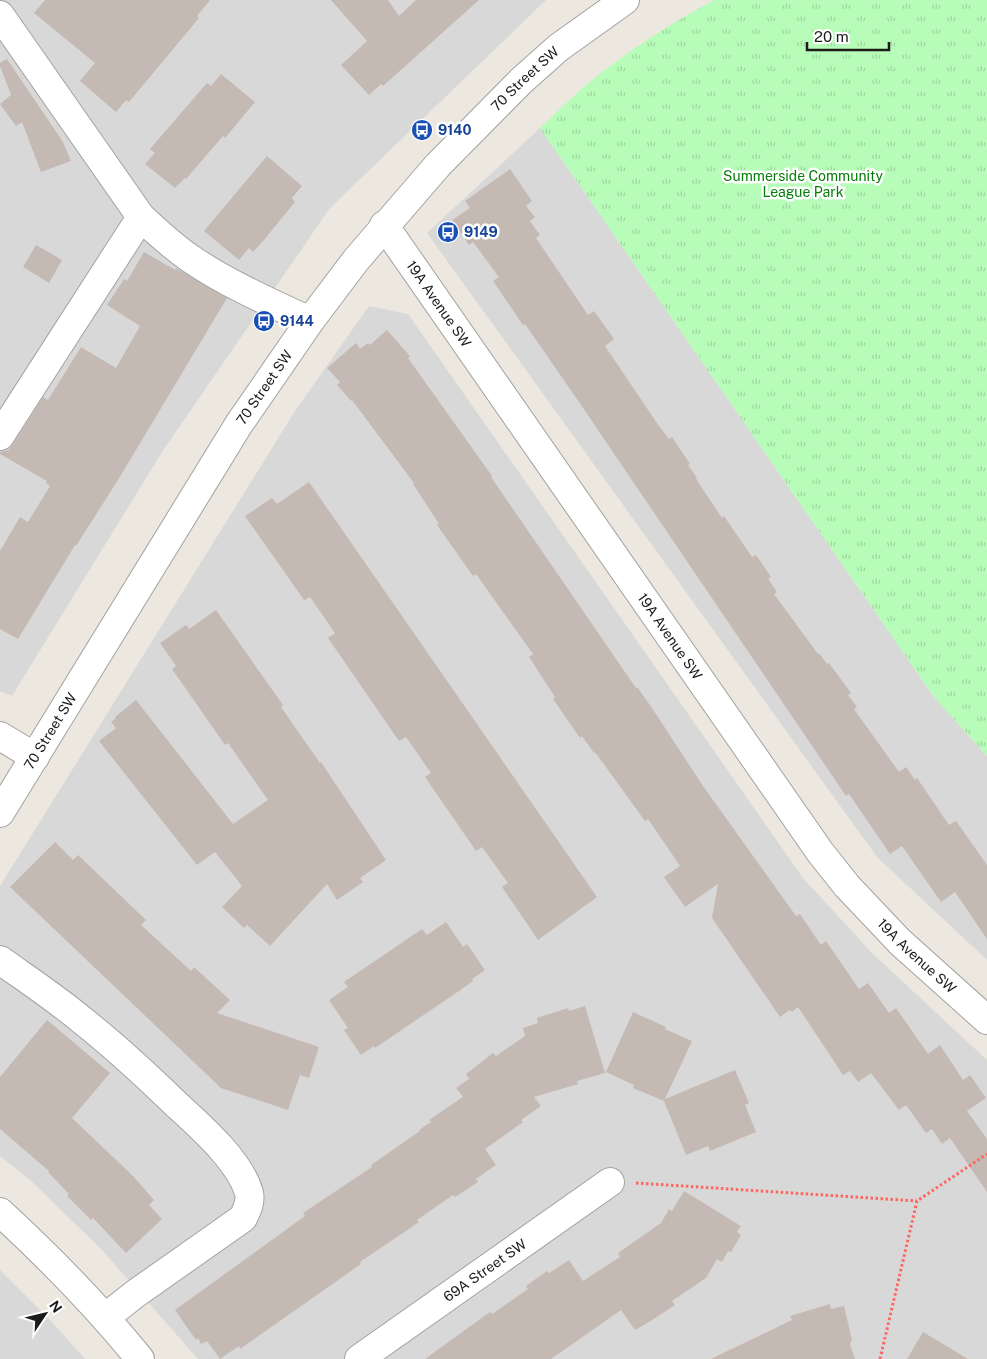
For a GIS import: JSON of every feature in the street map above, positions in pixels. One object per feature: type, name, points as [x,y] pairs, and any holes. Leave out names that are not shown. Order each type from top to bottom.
[{"type":"street","name":"70 Street SW","points":[[0,813],[239,424],[310,321],[384,225],[438,165],[521,81],[558,48],[624,0]]},
{"type":"street","points":[[0,15],[141,217],[168,242],[191,259],[310,321]]},
{"type":"street","points":[[0,436],[141,217]]},
{"type":"street","name":"19A Avenue SW","points":[[384,225],[820,852],[853,892],[900,942],[987,1020]]},
{"type":"street","points":[[0,736],[35,757]]},
{"type":"street","points":[[0,960],[83,1021],[143,1072],[227,1156],[243,1179],[249,1194],[249,1206],[242,1218],[135,1294],[106,1317]]},
{"type":"street","name":"69A Street SW","points":[[359,1359],[610,1182]]},
{"type":"street","points":[[0,1212],[35,1244],[106,1317],[140,1359]]},
{"type":"path","points":[[610,1182],[917,1201],[987,1154]]},
{"type":"path","points":[[880,1359],[917,1201]]},
{"type":"shaded area","points":[[0,0],[546,0],[330,208],[164,449],[12,696],[0,691]]},
{"type":"shaded area","points":[[540,128],[934,697],[987,756],[987,960],[877,857],[427,233]]},
{"type":"shaded area","points":[[369,306],[408,314],[803,878],[873,954],[987,1060],[987,1359],[198,1359],[101,1249],[31,1181],[0,1156],[0,886],[295,411]]},
{"type":"shaded area","points":[[0,1270],[52,1322],[85,1359],[0,1359]]},
{"type":"green space","name":"Summerside Community League Park","points":[[714,0],[987,0],[987,756],[934,697],[540,128],[582,88],[611,65],[654,35]]},
{"type":"building","points":[[45,0],[210,0],[197,16],[199,18],[129,102],[126,100],[116,112],[80,81],[95,63],[34,13]]},
{"type":"building","points":[[331,0],[388,0],[399,16],[416,0],[479,0],[383,86],[381,84],[369,95],[341,65],[367,41]]},
{"type":"building","points":[[7,59],[63,142],[71,161],[41,172],[22,122],[16,126],[0,104],[11,95],[0,66],[0,63]]},
{"type":"building","points":[[221,74],[255,102],[225,138],[223,136],[186,179],[175,188],[145,164],[155,153],[150,149],[207,83],[211,86]]},
{"type":"building","points":[[267,156],[302,186],[292,198],[295,202],[263,241],[253,252],[249,248],[239,260],[204,231]]},
{"type":"building","points":[[510,169],[532,201],[526,206],[535,217],[530,221],[540,235],[536,238],[588,315],[594,311],[614,339],[605,346],[659,426],[669,439],[672,437],[690,464],[688,465],[696,479],[722,518],[724,516],[752,557],[756,555],[771,577],[768,579],[777,592],[774,594],[818,654],[827,664],[829,663],[851,693],[848,695],[857,707],[854,709],[899,772],[906,767],[915,780],[917,778],[949,825],[956,821],[987,865],[987,939],[955,892],[941,902],[902,846],[890,854],[849,794],[846,796],[579,402],[493,281],[499,277],[473,242],[469,245],[452,220],[470,208],[465,201]]},
{"type":"building","points":[[36,245],[62,260],[49,283],[23,267]]},
{"type":"building","points":[[144,252],[175,270],[176,268],[227,298],[118,480],[75,545],[18,639],[0,629],[0,551],[20,517],[28,522],[50,486],[46,483],[47,481],[0,454],[0,452],[8,450],[13,444],[43,397],[48,400],[81,347],[116,368],[140,326],[107,305],[124,279],[127,281]]},
{"type":"building","points":[[387,330],[410,356],[408,358],[492,476],[636,688],[638,688],[654,711],[703,786],[796,916],[800,914],[821,945],[826,941],[859,989],[868,983],[889,1013],[896,1008],[928,1054],[940,1045],[963,1080],[970,1075],[986,1098],[967,1111],[987,1139],[987,1192],[950,1138],[942,1144],[932,1129],[926,1133],[906,1105],[899,1110],[871,1073],[858,1082],[850,1071],[843,1075],[798,1007],[780,1017],[712,918],[718,884],[685,907],[664,877],[680,866],[648,819],[645,821],[595,752],[582,736],[580,738],[553,699],[555,697],[529,657],[533,654],[476,574],[473,576],[437,525],[439,524],[414,483],[352,400],[337,385],[340,382],[327,368],[356,343],[360,349],[368,343],[370,345]]},
{"type":"building","points":[[309,482],[597,897],[538,940],[502,887],[508,883],[482,847],[476,851],[425,777],[431,773],[406,737],[399,741],[328,638],[335,633],[310,597],[304,600],[245,516],[272,498],[277,504]]},
{"type":"building","points":[[216,610],[283,705],[281,707],[321,762],[386,860],[360,878],[363,882],[337,900],[327,884],[270,946],[247,925],[244,928],[222,907],[242,886],[215,852],[197,865],[99,741],[116,728],[111,722],[115,717],[136,700],[233,824],[268,800],[228,743],[225,745],[172,669],[176,666],[160,643],[186,625],[189,629]]},
{"type":"building","points":[[55,842],[73,860],[78,855],[146,920],[141,925],[191,971],[194,967],[230,1000],[217,1013],[319,1047],[309,1078],[300,1075],[288,1110],[221,1088],[10,887]]},
{"type":"building","points":[[446,922],[463,947],[467,944],[485,970],[459,991],[375,1048],[374,1046],[361,1055],[344,1030],[348,1028],[329,1000],[348,987],[344,982],[422,929],[427,935]]},
{"type":"building","points":[[585,1006],[605,1073],[577,1081],[578,1084],[534,1097],[541,1106],[521,1120],[523,1122],[485,1149],[496,1165],[476,1179],[478,1182],[455,1197],[453,1195],[417,1220],[419,1222],[360,1262],[361,1264],[240,1349],[239,1346],[220,1359],[207,1341],[201,1344],[198,1338],[196,1340],[175,1310],[305,1216],[303,1213],[372,1167],[371,1165],[431,1122],[429,1120],[463,1097],[456,1088],[469,1079],[466,1074],[493,1053],[496,1056],[525,1036],[523,1028],[538,1023],[537,1018],[568,1008],[569,1011]]},
{"type":"building","points":[[633,1012],[692,1041],[665,1099],[735,1070],[749,1103],[745,1105],[756,1132],[710,1151],[708,1146],[686,1155],[664,1101],[633,1088],[634,1085],[606,1072]]},
{"type":"building","points":[[47,1020],[110,1073],[72,1118],[134,1177],[154,1200],[149,1205],[162,1219],[126,1253],[93,1218],[91,1220],[67,1196],[69,1194],[49,1171],[0,1129],[0,1077]]},
{"type":"building","points":[[684,1191],[741,1226],[737,1232],[741,1235],[731,1252],[728,1251],[722,1262],[717,1259],[706,1278],[672,1301],[675,1305],[649,1322],[635,1330],[621,1310],[551,1359],[425,1359],[490,1312],[492,1314],[528,1289],[526,1286],[547,1271],[549,1273],[569,1260],[583,1281],[620,1257],[618,1253],[661,1223],[669,1209],[672,1211]]},
{"type":"building","points":[[830,1304],[831,1309],[844,1306],[852,1340],[850,1344],[855,1359],[711,1359],[792,1320],[790,1316]]},
{"type":"building","points":[[923,1332],[968,1359],[907,1359]]},
{"type":"place","name":"9140","points":[[422,130]]},
{"type":"place","name":"9149","points":[[448,232]]},
{"type":"place","name":"9144","points":[[264,321]]}]
